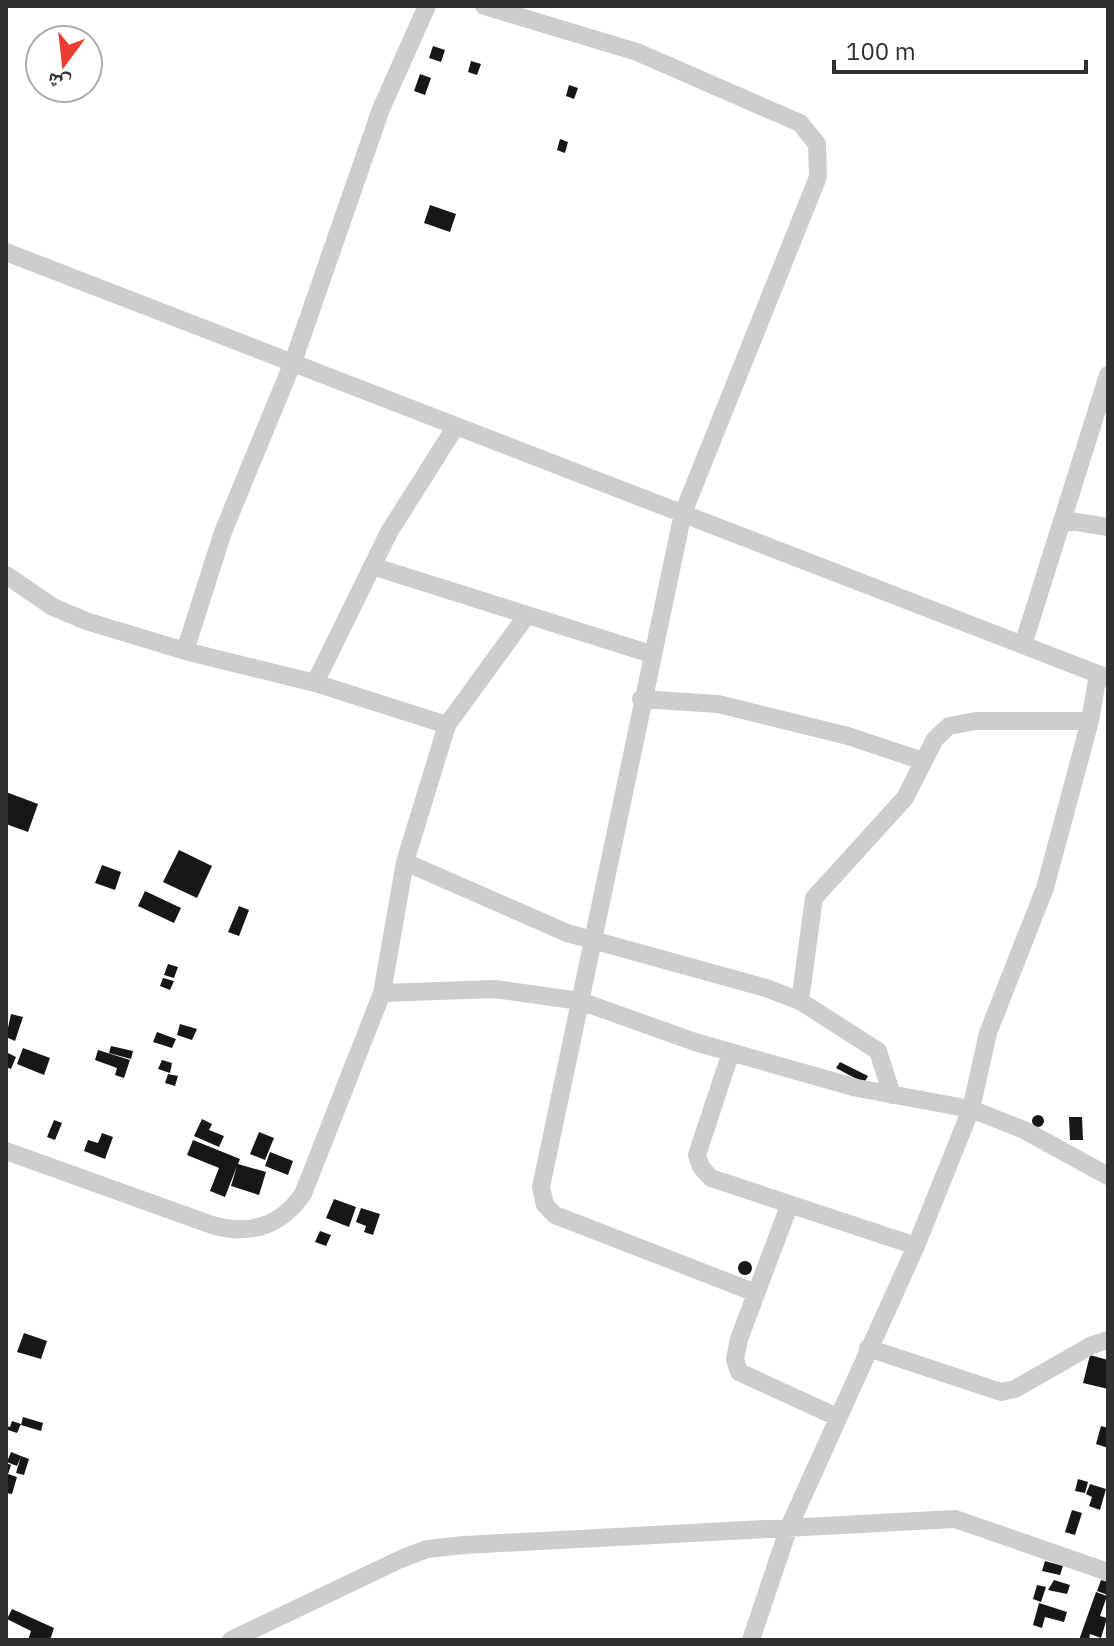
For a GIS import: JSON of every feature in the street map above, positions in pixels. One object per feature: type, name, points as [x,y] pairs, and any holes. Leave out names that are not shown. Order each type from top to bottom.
[{"type":"street","points":[[185,651],[223,532],[293,362],[381,109],[427,6]]},
{"type":"street","points":[[484,6],[637,52],[800,123],[817,144],[818,177],[683,513],[641,699],[595,940],[541,1187],[545,1205],[555,1215],[756,1293]]},
{"type":"street","points":[[6,252],[1103,676],[1045,888],[988,1033],[971,1109],[916,1246],[789,1527],[751,1640]]},
{"type":"street","points":[[1023,645],[1108,375]]},
{"type":"street","points":[[315,683],[372,566],[456,426]]},
{"type":"street","points":[[1063,520],[1108,527]]},
{"type":"street","points":[[372,566],[651,654]]},
{"type":"street","points":[[6,575],[64,612],[185,651],[315,683],[447,725]]},
{"type":"street","points":[[6,1151],[227,1229],[242,1231],[271,1224],[284,1217],[303,1194],[382,993],[405,862],[447,725],[527,615]]},
{"type":"street","points":[[641,699],[718,704],[848,736],[923,761]]},
{"type":"street","points":[[800,1001],[814,898],[905,798],[935,739],[949,726],[976,721],[1090,721]]},
{"type":"street","points":[[405,862],[567,933],[766,988],[800,1001],[878,1051],[892,1095]]},
{"type":"street","points":[[382,993],[495,989],[580,1001],[731,1052],[892,1095],[971,1109],[1024,1130],[1108,1176]]},
{"type":"street","points":[[731,1052],[697,1155],[701,1167],[711,1178],[916,1246]]},
{"type":"street","points":[[789,1206],[739,1339],[735,1359],[739,1372],[837,1417]]},
{"type":"street","points":[[868,1348],[1001,1392],[1015,1389],[1092,1345],[1108,1340]]},
{"type":"street","points":[[231,1640],[255,1635],[427,1549],[955,1519],[1108,1572]]},
{"type":"building","points":[[433,46],[445,50],[441,62],[429,58]]},
{"type":"building","points":[[471,61],[481,64],[477,75],[468,72]]},
{"type":"building","points":[[420,74],[431,78],[425,95],[414,91]]},
{"type":"building","points":[[569,85],[578,88],[574,99],[566,96]]},
{"type":"building","points":[[560,139],[568,142],[565,153],[557,150]]},
{"type":"building","points":[[430,205],[456,214],[450,232],[424,223]]},
{"type":"building","points":[[6,792],[38,804],[28,832],[6,824]]},
{"type":"building","points":[[179,850],[212,866],[197,898],[163,882]]},
{"type":"building","points":[[102,865],[121,872],[115,890],[95,883]]},
{"type":"building","points":[[145,891],[181,908],[174,923],[138,906]]},
{"type":"building","points":[[239,906],[249,910],[239,936],[228,932]]},
{"type":"building","points":[[168,964],[178,967],[174,978],[164,975]]},
{"type":"building","points":[[163,978],[174,981],[170,990],[160,986]]},
{"type":"building","points":[[11,1014],[23,1017],[15,1041],[6,1037]]},
{"type":"building","points":[[180,1024],[197,1029],[192,1040],[177,1035]]},
{"type":"building","points":[[157,1032],[176,1039],[172,1048],[153,1042]]},
{"type":"building","points":[[111,1046],[133,1051],[131,1059],[109,1053]]},
{"type":"building","points":[[23,1048],[50,1058],[44,1075],[17,1064]]},
{"type":"building","points":[[98,1050],[130,1060],[124,1078],[115,1075],[117,1068],[95,1060]]},
{"type":"building","points":[[6,1052],[16,1057],[11,1069],[6,1067]]},
{"type":"building","points":[[162,1060],[172,1063],[170,1073],[158,1069]]},
{"type":"building","points":[[840,1062],[868,1076],[864,1083],[836,1068]]},
{"type":"building","points":[[168,1074],[178,1076],[175,1086],[165,1083]]},
{"type":"building","points":[[1038,1115],[1044,1121],[1038,1127],[1032,1121]]},
{"type":"building","points":[[1069,1117],[1082,1117],[1083,1140],[1070,1140]]},
{"type":"building","points":[[202,1119],[212,1124],[209,1130],[224,1136],[219,1147],[194,1136]]},
{"type":"building","points":[[54,1120],[62,1123],[55,1140],[47,1137]]},
{"type":"building","points":[[259,1132],[274,1138],[265,1160],[250,1154]]},
{"type":"building","points":[[102,1133],[113,1137],[105,1159],[84,1151],[88,1140],[98,1143]]},
{"type":"building","points":[[193,1140],[240,1159],[238,1164],[266,1172],[259,1195],[231,1186],[237,1166],[225,1197],[210,1191],[219,1168],[187,1155]]},
{"type":"building","points":[[270,1152],[293,1161],[288,1175],[265,1166]]},
{"type":"building","points":[[334,1199],[356,1207],[349,1227],[326,1218]]},
{"type":"building","points":[[361,1208],[380,1214],[373,1235],[364,1232],[366,1226],[356,1222]]},
{"type":"building","points":[[320,1231],[331,1235],[326,1246],[315,1242]]},
{"type":"building","points":[[745,1261],[752,1268],[745,1275],[738,1268]]},
{"type":"building","points":[[24,1333],[47,1341],[41,1359],[17,1352]]},
{"type":"building","points":[[1090,1355],[1108,1360],[1108,1389],[1083,1383]]},
{"type":"building","points":[[23,1417],[43,1423],[41,1431],[21,1425]]},
{"type":"building","points":[[12,1421],[21,1424],[17,1433],[8,1430],[6,1436],[6,1426],[10,1427]]},
{"type":"building","points":[[1101,1426],[1108,1428],[1108,1448],[1096,1444]]},
{"type":"building","points":[[11,1452],[21,1456],[17,1466],[7,1462]]},
{"type":"building","points":[[21,1456],[29,1459],[24,1475],[16,1473]]},
{"type":"building","points":[[6,1463],[11,1465],[8,1474],[17,1477],[12,1494],[6,1493]]},
{"type":"building","points":[[1078,1479],[1088,1482],[1085,1493],[1075,1491]]},
{"type":"building","points":[[1090,1484],[1106,1489],[1100,1510],[1089,1506],[1092,1497],[1086,1494]]},
{"type":"building","points":[[1072,1510],[1082,1513],[1075,1535],[1065,1532]]},
{"type":"building","points":[[1045,1561],[1063,1566],[1060,1575],[1042,1571]]},
{"type":"building","points":[[1054,1580],[1070,1585],[1067,1594],[1048,1590]]},
{"type":"building","points":[[1101,1580],[1108,1582],[1108,1595],[1097,1591]]},
{"type":"building","points":[[1037,1585],[1046,1587],[1041,1602],[1033,1599]]},
{"type":"building","points":[[1096,1592],[1107,1596],[1100,1616],[1107,1618],[1101,1638],[1090,1634],[1089,1640],[1079,1640]]},
{"type":"building","points":[[1039,1603],[1067,1612],[1064,1622],[1045,1617],[1042,1628],[1033,1625]]},
{"type":"building","points":[[12,1609],[54,1628],[50,1640],[28,1640],[31,1631],[7,1619]]}]
